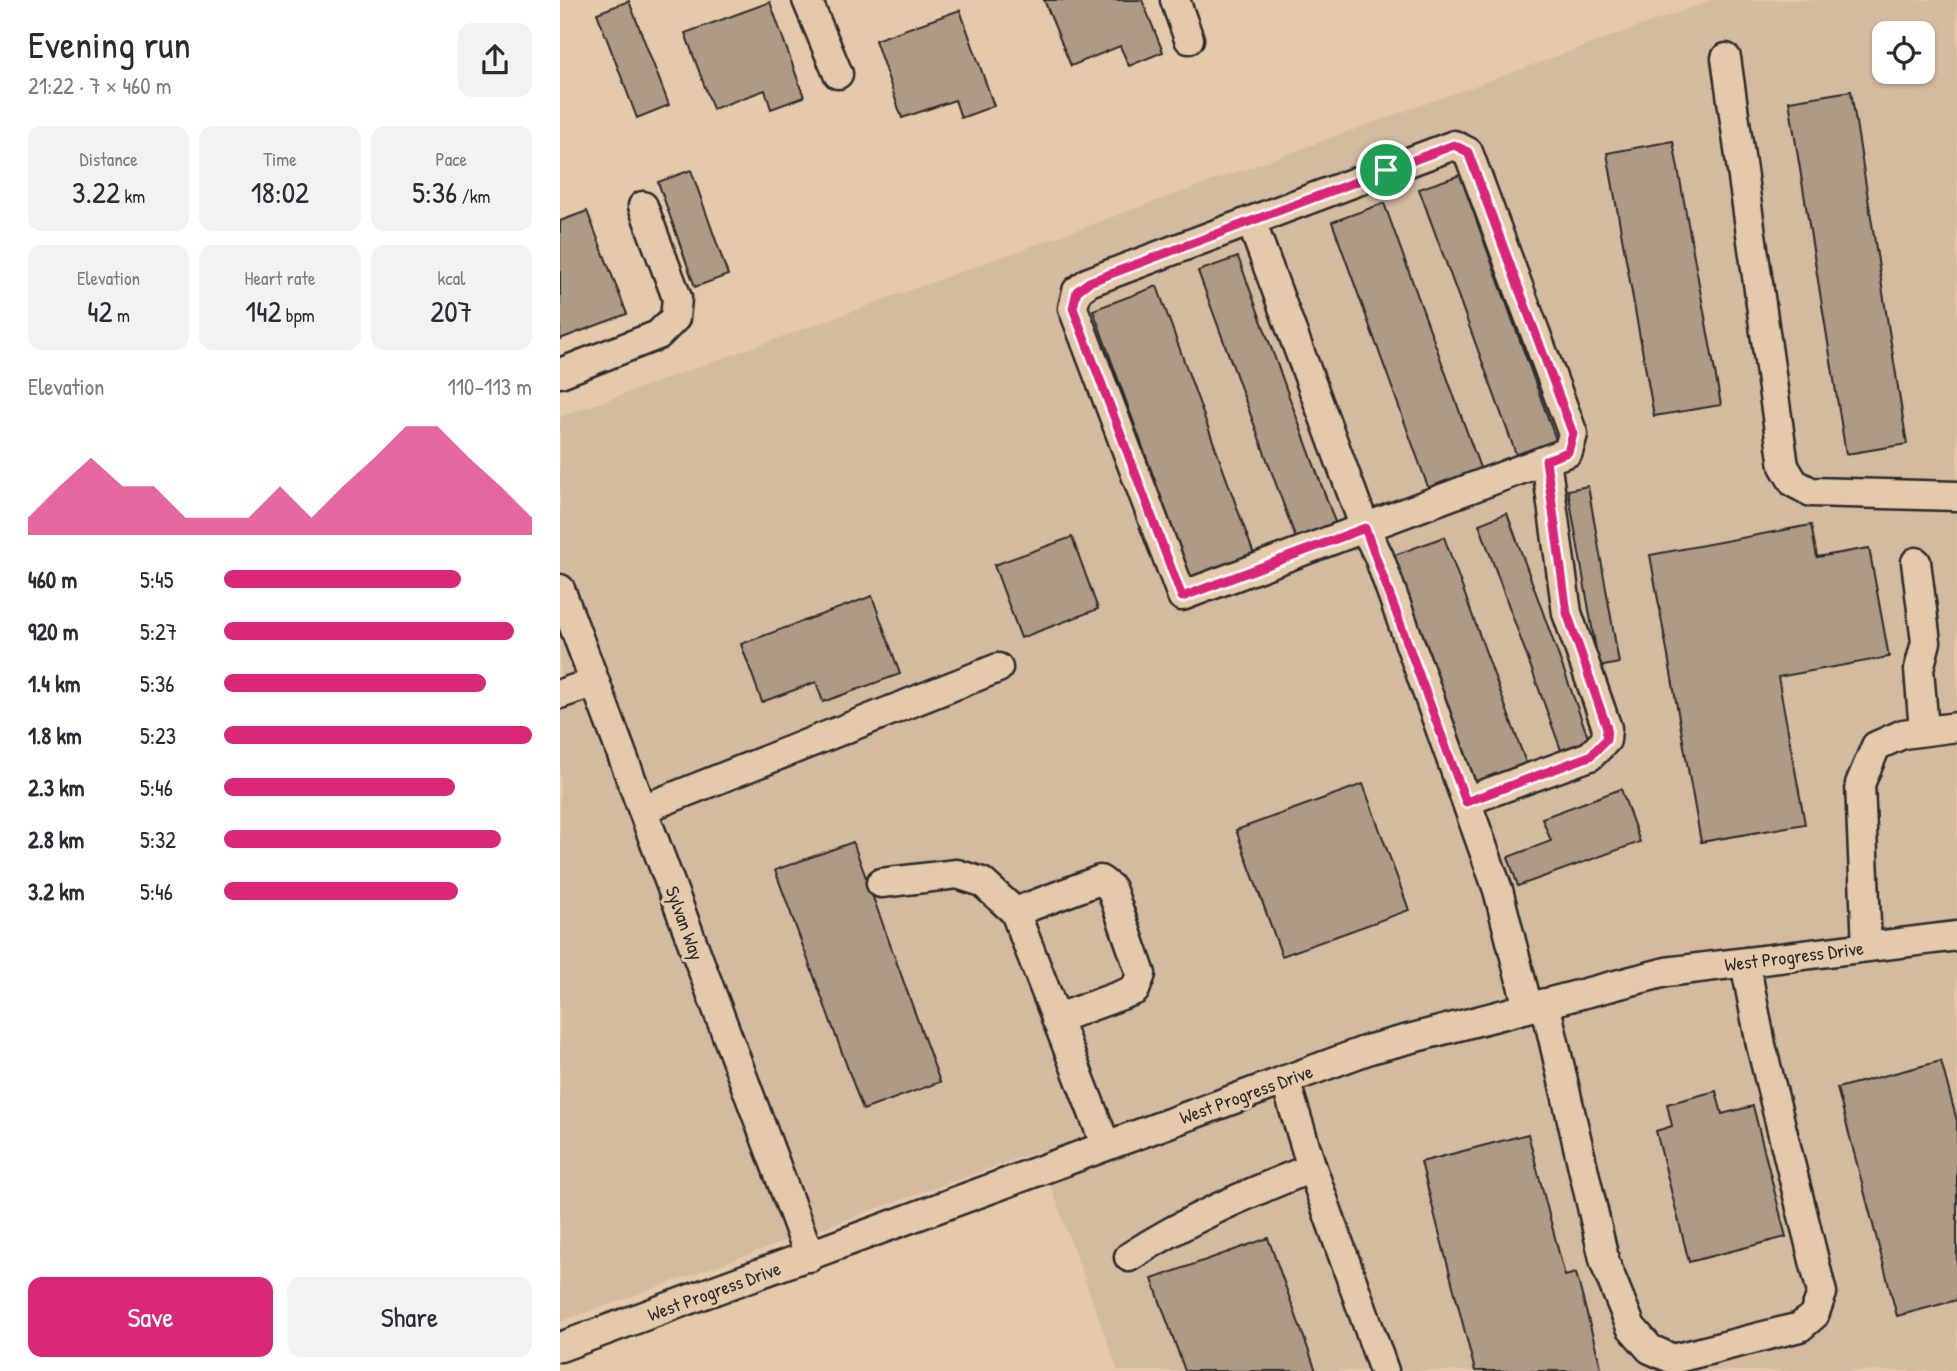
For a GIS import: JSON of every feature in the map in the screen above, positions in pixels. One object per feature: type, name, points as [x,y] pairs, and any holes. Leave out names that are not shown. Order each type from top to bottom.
[{"type":"street","points":[[807,0],[838,74]]},
{"type":"street","points":[[1175,0],[1189,39]]},
{"type":"street","points":[[1726,58],[1784,466],[1794,483],[1811,492],[1957,496]]},
{"type":"street","points":[[1454,145],[1468,152],[1573,434],[1568,452],[1546,460],[1182,597],[1073,308],[1077,291],[1089,282],[1454,145]]},
{"type":"street","points":[[560,373],[658,335],[675,318],[677,298],[643,206]]},
{"type":"street","points":[[1251,221],[1498,890],[1536,1005],[1605,1263],[1631,1327],[1650,1349],[1673,1359],[1800,1327],[1814,1315],[1822,1293],[1761,1045],[1745,962]]},
{"type":"street","points":[[1466,802],[1590,756],[1606,740],[1607,728],[1567,613],[1546,460]]},
{"type":"street","points":[[1916,562],[1926,642],[1919,669],[1924,731]]},
{"type":"street","name":"Sylvan Way","points":[[560,589],[810,1257]]},
{"type":"street","points":[[642,809],[998,668]]},
{"type":"street","points":[[560,694],[595,682]]},
{"type":"street","points":[[1867,947],[1860,784],[1876,746],[1903,734],[1957,727]]},
{"type":"street","points":[[881,883],[957,874],[982,882],[1014,912],[1106,1146]]},
{"type":"street","points":[[1014,912],[1100,880],[1111,888],[1141,974],[1135,990],[1056,1019]]},
{"type":"street","name":"West Progress Drive","points":[[560,1347],[1370,1049],[1666,972],[1957,936]]},
{"type":"street","points":[[1285,1080],[1312,1168],[1384,1371]]},
{"type":"street","points":[[1129,1257],[1176,1228],[1247,1194],[1312,1168]]},
{"type":"shaded area","points":[[1712,0],[1957,0],[1957,1371],[1118,1371],[1038,1151],[560,1322],[560,417]]},
{"type":"building","points":[[1044,0],[1142,0],[1163,52],[1129,66],[1120,46],[1071,66]]},
{"type":"building","points":[[629,1],[669,105],[637,118],[597,13]]},
{"type":"building","points":[[770,2],[804,97],[771,109],[765,90],[713,109],[685,33]]},
{"type":"building","points":[[960,10],[994,106],[961,118],[955,100],[902,118],[875,40]]},
{"type":"building","points":[[1851,91],[1907,444],[1846,454],[1789,101]]},
{"type":"building","points":[[1673,141],[1721,405],[1654,416],[1607,153]]},
{"type":"building","points":[[691,170],[728,275],[695,287],[658,182]]},
{"type":"building","points":[[1460,175],[1560,451],[1520,465],[1419,189]]},
{"type":"building","points":[[1384,203],[1484,479],[1432,498],[1332,222]]},
{"type":"building","points":[[587,211],[627,314],[560,339],[560,221]]},
{"type":"building","points":[[1238,257],[1339,533],[1299,547],[1198,271]]},
{"type":"building","points":[[1157,286],[1257,563],[1193,586],[1093,310]]},
{"type":"building","points":[[1588,486],[1619,663],[1599,667],[1568,490]]},
{"type":"building","points":[[1507,513],[1589,740],[1561,750],[1479,524]]},
{"type":"building","points":[[1811,525],[1817,557],[1869,548],[1889,657],[1778,677],[1805,824],[1701,842],[1650,555]]},
{"type":"building","points":[[1072,537],[1098,609],[1021,638],[994,565]]},
{"type":"building","points":[[1444,537],[1526,763],[1475,782],[1392,556]]},
{"type":"building","points":[[872,596],[900,674],[823,702],[816,682],[762,702],[741,644]]},
{"type":"building","points":[[1363,784],[1409,910],[1282,956],[1236,830]]},
{"type":"building","points":[[1621,789],[1640,842],[1518,886],[1508,857],[1551,841],[1542,818]]},
{"type":"building","points":[[853,842],[940,1082],[863,1110],[775,870]]},
{"type":"building","points":[[1941,1061],[1957,1121],[1957,1300],[1897,1316],[1837,1088]]},
{"type":"building","points":[[1716,1091],[1722,1114],[1753,1106],[1786,1237],[1689,1262],[1656,1131],[1672,1126],[1667,1104]]},
{"type":"building","points":[[1528,1134],[1565,1276],[1576,1273],[1602,1371],[1475,1371],[1421,1162]]},
{"type":"building","points":[[1268,1238],[1316,1371],[1185,1371],[1152,1279]]},
{"type":"route","points":[[1454,145],[1468,152],[1573,434],[1568,452],[1546,460],[1567,613],[1607,728],[1606,740],[1590,756],[1466,802],[1365,528],[1182,597],[1073,308],[1077,291],[1089,282],[1386,170],[1454,145]]}]
